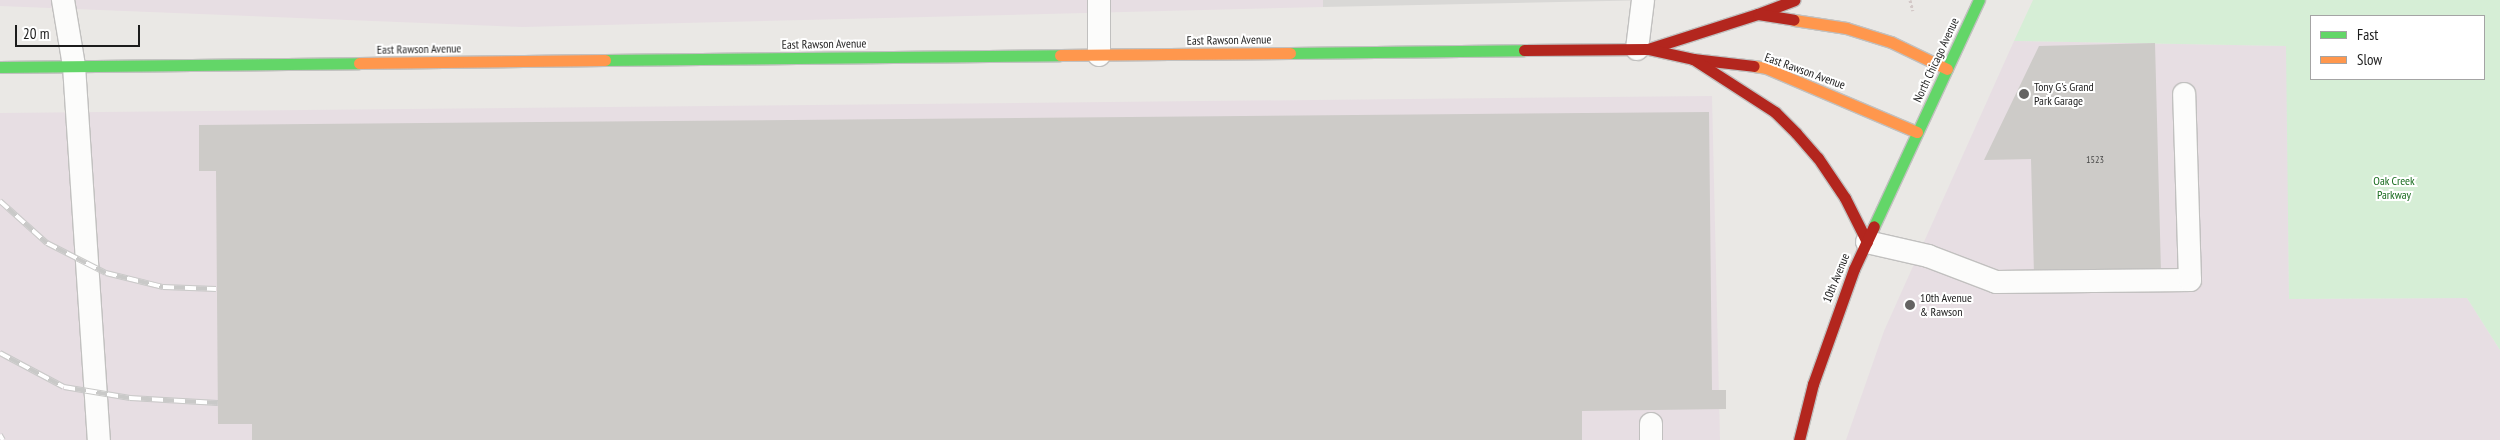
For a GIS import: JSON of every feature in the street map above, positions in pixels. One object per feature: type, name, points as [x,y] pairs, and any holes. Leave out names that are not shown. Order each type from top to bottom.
[{"type":"main road","points":[[1758,14],[1794,0]]},
{"type":"main road","name":"North Chicago Avenue","points":[[1917,132],[1979,0]]},
{"type":"main road","name":"East Rawson Avenue","points":[[1642,49],[1758,14],[1846,28],[1891,42],[1947,69]]},
{"type":"main road","name":"East Rawson Avenue","points":[[0,67],[1642,49],[1693,60],[1766,68],[1917,132]]},
{"type":"main road","points":[[1693,60],[1775,112],[1796,133],[1818,158],[1845,198],[1866,242]]},
{"type":"main road","name":"10th Avenue","points":[[1799,440],[1825,348],[1866,242],[1917,132]]},
{"type":"lane","points":[[63,0],[74,66],[99,440]]},
{"type":"lane","points":[[1099,0],[1099,55]]},
{"type":"lane","points":[[1642,49],[1643,0]]},
{"type":"lane","points":[[1866,242],[1928,256],[1996,282],[2190,280],[2184,94]]},
{"type":"path","points":[[1910,0],[1913,12]]},
{"type":"shaded area","points":[[0,0],[1323,0],[1323,7],[523,27],[0,6]]},
{"type":"shaded area","points":[[1323,0],[1655,0],[1323,7]]},
{"type":"shaded area","points":[[2014,41],[2287,46],[2289,299],[2467,298],[2500,350],[2500,440],[1846,440],[1884,331]]},
{"type":"shaded area","points":[[1712,96],[1720,440],[0,440],[0,113]]},
{"type":"green space","name":"Oak Creek Parkway","points":[[2033,0],[2500,0],[2500,350],[2467,298],[2289,299],[2286,46],[2014,41]]},
{"type":"building","points":[[2155,43],[2161,272],[2034,275],[2031,159],[1984,160],[2039,46]]},
{"type":"building","points":[[1709,112],[1712,390],[1726,390],[1726,409],[1582,411],[1582,440],[252,440],[252,424],[218,424],[216,171],[199,171],[199,125]]},
{"type":"railway","points":[[0,201],[47,243],[106,273],[163,287],[216,289]]},
{"type":"railway","points":[[0,353],[64,387],[130,398],[218,403]]},
{"type":"railway","points":[[0,435],[3,440]]},
{"type":"traffic: fast","points":[[1874,226],[1979,0]]},
{"type":"traffic: fast","points":[[1290,53],[1524,50]]},
{"type":"traffic: fast","points":[[605,60],[1060,55]]},
{"type":"traffic: fast","points":[[0,67],[359,63]]},
{"type":"traffic: slow","points":[[1794,20],[1846,28],[1891,42],[1947,69]]},
{"type":"traffic: slow","points":[[1060,55],[1290,53]]},
{"type":"traffic: slow","points":[[359,63],[605,60]]},
{"type":"traffic: slow","points":[[1754,66],[1766,68],[1917,132]]},
{"type":"traffic: jam","points":[[1758,14],[1794,0]]},
{"type":"traffic: jam","points":[[1648,49],[1758,14],[1794,20]]},
{"type":"traffic: jam","points":[[1524,50],[1648,49],[1693,59],[1754,66]]},
{"type":"traffic: jam","points":[[1693,59],[1775,112],[1796,133],[1818,158],[1845,198],[1867,242]]},
{"type":"traffic: jam","points":[[1799,440],[1813,384],[1854,269],[1874,226]]},
{"type":"place","name":"Tony G's Grand Park Garage","points":[[2024,94]]},
{"type":"place","name":"10th Avenue & Rawson","points":[[1910,305]]}]
